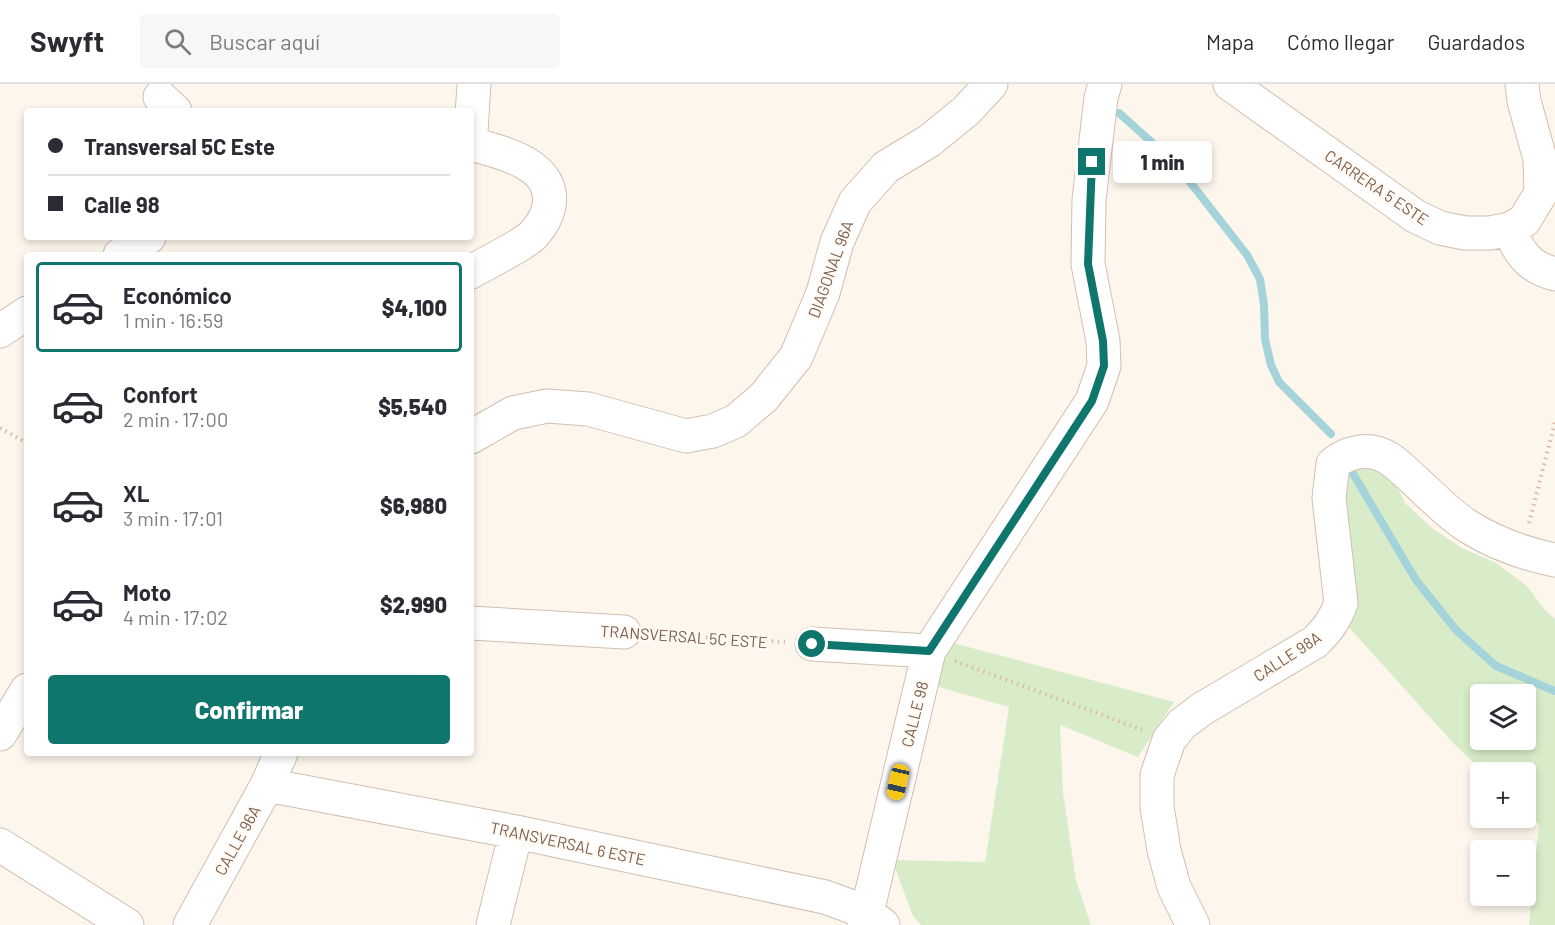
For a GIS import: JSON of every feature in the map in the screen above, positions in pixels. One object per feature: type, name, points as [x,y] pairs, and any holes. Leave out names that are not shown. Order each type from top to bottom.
[{"type":"street","points":[[472,108],[474,84]]},
{"type":"street","name":"DIAGONAL 96A","points":[[474,435],[513,413],[547,406],[588,410],[686,436],[713,431],[736,421],[764,397],[796,357],[823,293],[837,242],[855,202],[886,168],[929,141],[966,111],[992,84]]},
{"type":"street","name":"CALLE 98","points":[[871,921],[929,651],[1092,401],[1104,366],[1103,341],[1088,264],[1092,162],[1105,84]]},
{"type":"street","name":"CARRERA 5 ESTE","points":[[1230,84],[1415,216],[1440,228],[1465,233],[1490,234],[1510,229]]},
{"type":"street","points":[[1522,84],[1524,101],[1540,159],[1541,192],[1524,220],[1510,229],[1515,245],[1527,260],[1544,271],[1555,274]]},
{"type":"street","points":[[474,145],[524,162],[543,176],[550,197],[546,218],[533,236],[474,270]]},
{"type":"street","points":[[125,252],[144,240]]},
{"type":"street","points":[[0,331],[24,315]]},
{"type":"street","name":"CALLE 98A","points":[[1169,740],[1182,724],[1202,709],[1315,642],[1336,617],[1341,603],[1329,498],[1333,464],[1341,457],[1354,452],[1364,452],[1387,457],[1446,510],[1468,526],[1489,538],[1521,551]]},
{"type":"street","points":[[1521,551],[1555,560]]},
{"type":"street","name":"TRANSVERSAL 5C ESTE","points":[[474,623],[624,632]]},
{"type":"street","points":[[812,644],[929,651]]},
{"type":"street","points":[[0,734],[24,695]]},
{"type":"street","points":[[1169,740],[1157,775],[1157,807],[1164,850],[1174,887],[1193,925]]},
{"type":"street","name":"CALLE 96A","points":[[190,925],[267,785],[280,756]]},
{"type":"street","name":"TRANSVERSAL 6 ESTE","points":[[267,785],[516,832],[825,897],[871,921]]},
{"type":"street","points":[[493,925],[516,832]]},
{"type":"street","points":[[0,844],[128,925]]},
{"type":"path","points":[[1521,551],[1555,422]]},
{"type":"path","points":[[0,428],[24,441]]},
{"type":"path","name":"TRANSVERSAL 5C ESTE","points":[[624,632],[812,644]]},
{"type":"path","points":[[929,651],[1169,740]]},
{"type":"green space","points":[[1365,467],[1392,478],[1406,504],[1432,528],[1462,548],[1496,563],[1527,586],[1545,610],[1555,619],[1555,925],[1529,925],[1531,906],[1536,906],[1536,854],[1539,824],[1536,821],[1536,762],[1473,762],[1456,746],[1346,624],[1340,498],[1350,473]]},
{"type":"green space","points":[[953,643],[1174,702],[1138,757],[1060,725],[1063,793],[1076,880],[1091,925],[921,925],[913,916],[892,860],[985,862],[1009,707],[932,685]]},
{"type":"waterway","points":[[1119,113],[1176,164],[1247,255],[1260,279],[1264,305],[1265,339],[1271,365],[1279,382],[1331,434]]},
{"type":"waterway","points":[[1349,467],[1416,580],[1456,630],[1496,666],[1555,691]]},
{"type":"route","points":[[812,644],[929,651],[1092,401],[1104,366],[1103,341],[1088,264],[1092,162]]}]
